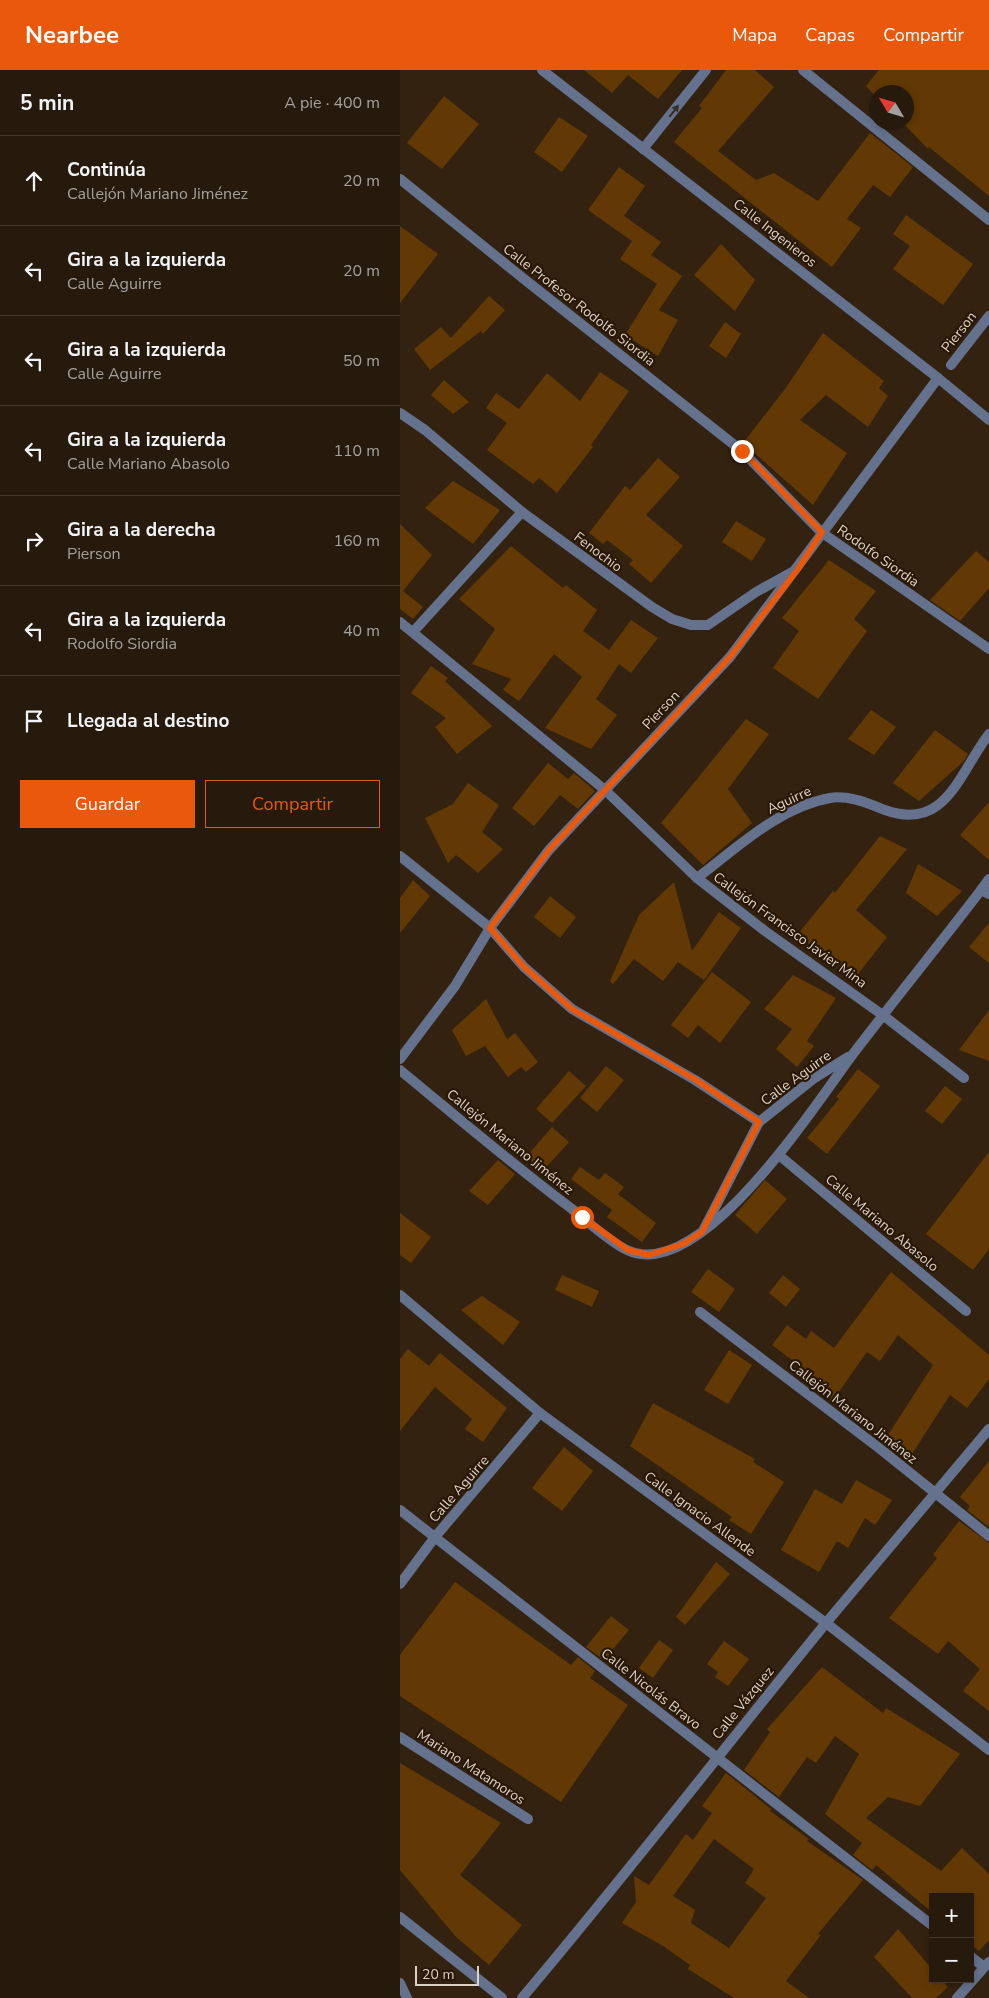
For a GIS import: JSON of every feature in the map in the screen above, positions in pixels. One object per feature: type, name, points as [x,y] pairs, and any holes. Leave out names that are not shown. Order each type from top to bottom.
[{"type":"street","name":"Calle Ingenieros","points":[[542,70],[938,378],[989,420]]},
{"type":"street","points":[[643,150],[706,70]]},
{"type":"street","points":[[804,70],[989,220]]},
{"type":"street","name":"Calle Profesor Rodolfo Siordia","points":[[400,178],[524,280],[742,451]]},
{"type":"street","name":"Pierson","points":[[951,365],[989,316]]},
{"type":"street","name":"Pierson","points":[[400,1059],[455,986],[490,928],[549,850],[730,657],[798,569],[822,532],[938,378]]},
{"type":"street","name":"Fenochio","points":[[400,413],[424,430],[522,512],[645,602],[672,619],[691,625],[708,625],[756,592],[798,569]]},
{"type":"street","name":"Rodolfo Siordia","points":[[742,451],[822,532],[989,648]]},
{"type":"street","points":[[413,632],[522,512]]},
{"type":"street","name":"Callejón Francisco Javier Mina","points":[[400,622],[605,790],[697,878],[764,931],[884,1016],[964,1078]]},
{"type":"street","name":"Aguirre","points":[[697,878],[764,827],[809,803],[832,798],[853,798],[893,813],[914,816],[925,814],[935,808],[956,785],[989,734]]},
{"type":"street","points":[[400,856],[490,928],[524,967],[572,1009],[696,1080],[759,1122]]},
{"type":"street","points":[[985,892],[989,879]]},
{"type":"street","name":"Calle Aguirre","points":[[628,1250],[649,1255],[664,1252],[683,1244],[702,1232],[738,1201],[780,1156],[853,1054],[985,892]]},
{"type":"street","name":"Calle Aguirre","points":[[702,1232],[759,1122],[813,1079],[853,1054]]},
{"type":"street","name":"Callejón Mariano Jiménez","points":[[400,1070],[535,1181],[628,1250]]},
{"type":"street","name":"Calle Mariano Abasolo","points":[[780,1156],[966,1311]]},
{"type":"street","name":"Calle Ignacio Allende","points":[[400,1295],[540,1413],[826,1623],[989,1750]]},
{"type":"street","name":"Callejón Mariano Jiménez","points":[[700,1312],[879,1448],[989,1536]]},
{"type":"street","name":"Calle Aguirre","points":[[400,1584],[435,1537],[540,1413]]},
{"type":"street","name":"Calle Vázquez","points":[[522,1998],[614,1888],[716,1757],[989,1429]]},
{"type":"street","name":"Calle Nicolás Bravo","points":[[400,1510],[929,1923]]},
{"type":"street","name":"Mariano Matamoros","points":[[400,1737],[528,1819]]},
{"type":"street","points":[[400,1917],[502,1998]]},
{"type":"street","points":[[957,1998],[986,1964],[974,1958]]},
{"type":"street","points":[[400,1984],[406,1997]]},
{"type":"building","points":[[584,70],[682,70],[658,99],[628,75],[612,93]]},
{"type":"building","points":[[726,70],[755,70],[774,87],[718,151],[756,180],[774,173],[818,201],[870,133],[913,167],[890,197],[873,185],[847,219],[861,228],[832,267],[674,142],[702,108],[699,106]]},
{"type":"building","points":[[879,70],[989,70],[989,196],[929,147],[928,149],[910,130],[914,130],[914,85],[869,85],[869,89],[866,86]]},
{"type":"building","points":[[444,96],[479,124],[442,169],[407,143]]},
{"type":"building","points":[[559,117],[588,136],[562,172],[534,152]]},
{"type":"building","points":[[619,167],[645,186],[624,216],[661,242],[651,255],[682,276],[659,310],[678,320],[658,356],[625,335],[657,284],[620,259],[632,241],[588,210]]},
{"type":"building","points":[[906,215],[973,264],[943,305],[893,269],[910,246],[893,234]]},
{"type":"building","points":[[400,226],[438,254],[400,303]]},
{"type":"building","points":[[721,244],[755,280],[735,311],[694,275]]},
{"type":"building","points":[[489,296],[505,310],[483,334],[481,331],[430,370],[414,349],[441,327],[451,338]]},
{"type":"building","points":[[725,322],[741,334],[726,358],[709,346]]},
{"type":"building","points":[[823,333],[884,381],[879,388],[888,396],[868,427],[826,395],[800,420],[847,453],[813,505],[743,443],[785,389]]},
{"type":"building","points":[[600,372],[629,391],[591,445],[593,447],[557,493],[539,478],[533,484],[487,450],[507,423],[486,408],[496,393],[519,409],[547,373],[580,401]]},
{"type":"building","points":[[444,380],[469,402],[453,414],[431,395]]},
{"type":"building","points":[[658,458],[680,477],[646,515],[683,546],[651,583],[629,564],[633,560],[607,540],[603,544],[589,533],[625,486],[630,490]]},
{"type":"building","points":[[453,481],[500,510],[473,544],[425,508]]},
{"type":"building","points":[[736,521],[766,539],[752,561],[722,542]]},
{"type":"building","points":[[400,524],[432,555],[403,591],[423,607],[413,619],[400,609]]},
{"type":"building","points":[[511,546],[563,588],[566,585],[597,610],[583,631],[609,650],[631,620],[658,638],[631,673],[619,664],[596,699],[617,715],[591,749],[545,728],[582,677],[554,654],[519,701],[503,690],[511,679],[472,664],[495,629],[459,599]]},
{"type":"building","points":[[976,551],[989,562],[989,588],[960,621],[930,600]]},
{"type":"building","points":[[829,560],[876,591],[854,619],[867,631],[818,699],[773,668],[799,631],[782,618]]},
{"type":"building","points":[[431,666],[448,678],[445,681],[492,726],[457,754],[435,727],[446,718],[411,693]]},
{"type":"building","points":[[871,710],[896,727],[874,755],[848,739]]},
{"type":"building","points":[[746,719],[769,734],[728,789],[752,823],[703,865],[661,823]]},
{"type":"building","points":[[935,730],[968,754],[964,761],[919,801],[893,783]]},
{"type":"building","points":[[548,763],[568,779],[574,773],[595,791],[578,809],[560,795],[534,826],[512,808]]},
{"type":"building","points":[[468,783],[499,805],[482,832],[503,849],[478,873],[456,855],[448,863],[425,818],[453,804]]},
{"type":"building","points":[[989,802],[989,860],[960,835]]},
{"type":"building","points":[[880,836],[907,849],[856,910],[887,937],[855,978],[797,935],[833,891],[835,893]]},
{"type":"building","points":[[918,864],[962,891],[937,916],[906,893]]},
{"type":"building","points":[[413,880],[430,896],[400,933],[400,898]]},
{"type":"building","points":[[674,882],[692,951],[719,912],[741,928],[704,980],[678,962],[663,981],[634,959],[613,984],[610,981],[639,915]]},
{"type":"building","points":[[550,896],[576,917],[560,938],[534,917]]},
{"type":"building","points":[[989,923],[989,963],[969,947]]},
{"type":"building","points":[[712,972],[751,1002],[720,1043],[698,1025],[688,1038],[671,1025]]},
{"type":"building","points":[[793,975],[836,998],[807,1041],[814,1046],[797,1067],[776,1049],[792,1029],[764,1009]]},
{"type":"building","points":[[486,999],[507,1039],[515,1033],[538,1062],[526,1072],[521,1067],[508,1077],[485,1046],[466,1056],[452,1030]]},
{"type":"building","points":[[989,1010],[989,1061],[959,1050]]},
{"type":"building","points":[[606,1066],[624,1080],[597,1112],[580,1098]]},
{"type":"building","points":[[858,1069],[880,1086],[827,1154],[807,1138],[839,1099],[836,1097]]},
{"type":"building","points":[[569,1071],[586,1086],[552,1123],[536,1109]]},
{"type":"building","points":[[945,1086],[962,1099],[942,1124],[925,1111]]},
{"type":"building","points":[[552,1127],[569,1142],[543,1171],[526,1157]]},
{"type":"building","points":[[989,1152],[989,1249],[973,1270],[926,1234]]},
{"type":"building","points":[[498,1160],[515,1174],[488,1205],[469,1191]]},
{"type":"building","points":[[580,1167],[599,1180],[605,1173],[624,1187],[618,1194],[656,1223],[642,1242],[607,1217],[612,1210],[571,1179]]},
{"type":"building","points":[[765,1180],[787,1199],[757,1234],[735,1215]]},
{"type":"building","points":[[400,1213],[431,1237],[411,1263],[400,1255]]},
{"type":"building","points":[[708,1269],[735,1289],[719,1312],[691,1292]]},
{"type":"building","points":[[891,1272],[989,1355],[989,1379],[967,1408],[950,1395],[912,1454],[886,1438],[933,1365],[898,1335],[880,1361],[867,1352],[833,1400],[811,1385],[816,1378],[772,1345],[787,1325],[806,1339],[811,1331],[834,1348]]},
{"type":"building","points":[[562,1275],[599,1291],[592,1307],[555,1290]]},
{"type":"building","points":[[783,1275],[800,1289],[786,1307],[769,1293]]},
{"type":"building","points":[[482,1296],[520,1322],[503,1345],[461,1310]]},
{"type":"building","points":[[408,1349],[429,1366],[440,1353],[507,1408],[483,1442],[465,1429],[472,1419],[435,1387],[400,1431],[400,1359]]},
{"type":"building","points":[[729,1350],[752,1365],[728,1404],[704,1390]]},
{"type":"building","points":[[653,1403],[755,1459],[753,1462],[784,1482],[751,1534],[729,1520],[732,1517],[630,1446]]},
{"type":"building","points":[[564,1447],[593,1471],[562,1511],[532,1488]]},
{"type":"building","points":[[989,1461],[989,1527],[967,1510],[970,1506],[960,1497]]},
{"type":"building","points":[[856,1480],[892,1500],[875,1525],[865,1518],[848,1548],[837,1541],[819,1572],[781,1550],[815,1489],[842,1504]]},
{"type":"building","points":[[959,1521],[989,1543],[989,1711],[963,1691],[980,1669],[948,1641],[938,1654],[889,1618],[937,1558],[933,1555]]},
{"type":"building","points":[[716,1562],[730,1574],[685,1625],[676,1617]]},
{"type":"building","points":[[455,1582],[571,1665],[578,1657],[595,1671],[590,1678],[628,1705],[561,1802],[400,1696],[400,1655]]},
{"type":"building","points":[[611,1616],[629,1630],[604,1660],[586,1647]]},
{"type":"building","points":[[659,1640],[673,1650],[653,1678],[639,1668]]},
{"type":"building","points":[[724,1641],[749,1659],[728,1686],[715,1677],[718,1672],[707,1664]]},
{"type":"building","points":[[822,1667],[883,1713],[886,1708],[960,1754],[920,1806],[888,1797],[866,1818],[941,1871],[962,1848],[989,1874],[989,1940],[979,1951],[974,1947],[974,1893],[929,1893],[929,1910],[876,1865],[872,1870],[853,1855],[862,1843],[825,1814],[859,1754],[835,1736],[816,1763],[807,1757],[779,1797],[744,1770],[770,1732],[767,1729]]},
{"type":"building","points":[[400,1763],[501,1823],[460,1875],[522,1925],[489,1965],[456,1937],[400,1870]]},
{"type":"building","points":[[726,1773],[771,1809],[770,1811],[809,1839],[807,1841],[863,1880],[818,1934],[821,1935],[786,1981],[809,1998],[734,1998],[688,1969],[690,1965],[663,1946],[622,1923],[636,1902],[634,1876],[649,1885],[686,1834],[693,1840],[712,1813],[702,1806]],"holes":[[[714,1839],[754,1869],[745,1883],[766,1898],[729,1948],[691,1923],[695,1910],[673,1896]]]},
{"type":"building","points":[[898,1929],[929,1965],[929,1983],[944,1983],[948,1987],[936,1998],[912,1998],[874,1957]]},
{"type":"route","points":[[582,1217],[628,1250],[649,1255],[664,1252],[683,1244],[702,1232],[742,1151],[759,1122],[696,1080],[572,1009],[524,967],[490,928],[549,850],[730,657],[798,569],[822,532],[742,451]]}]
